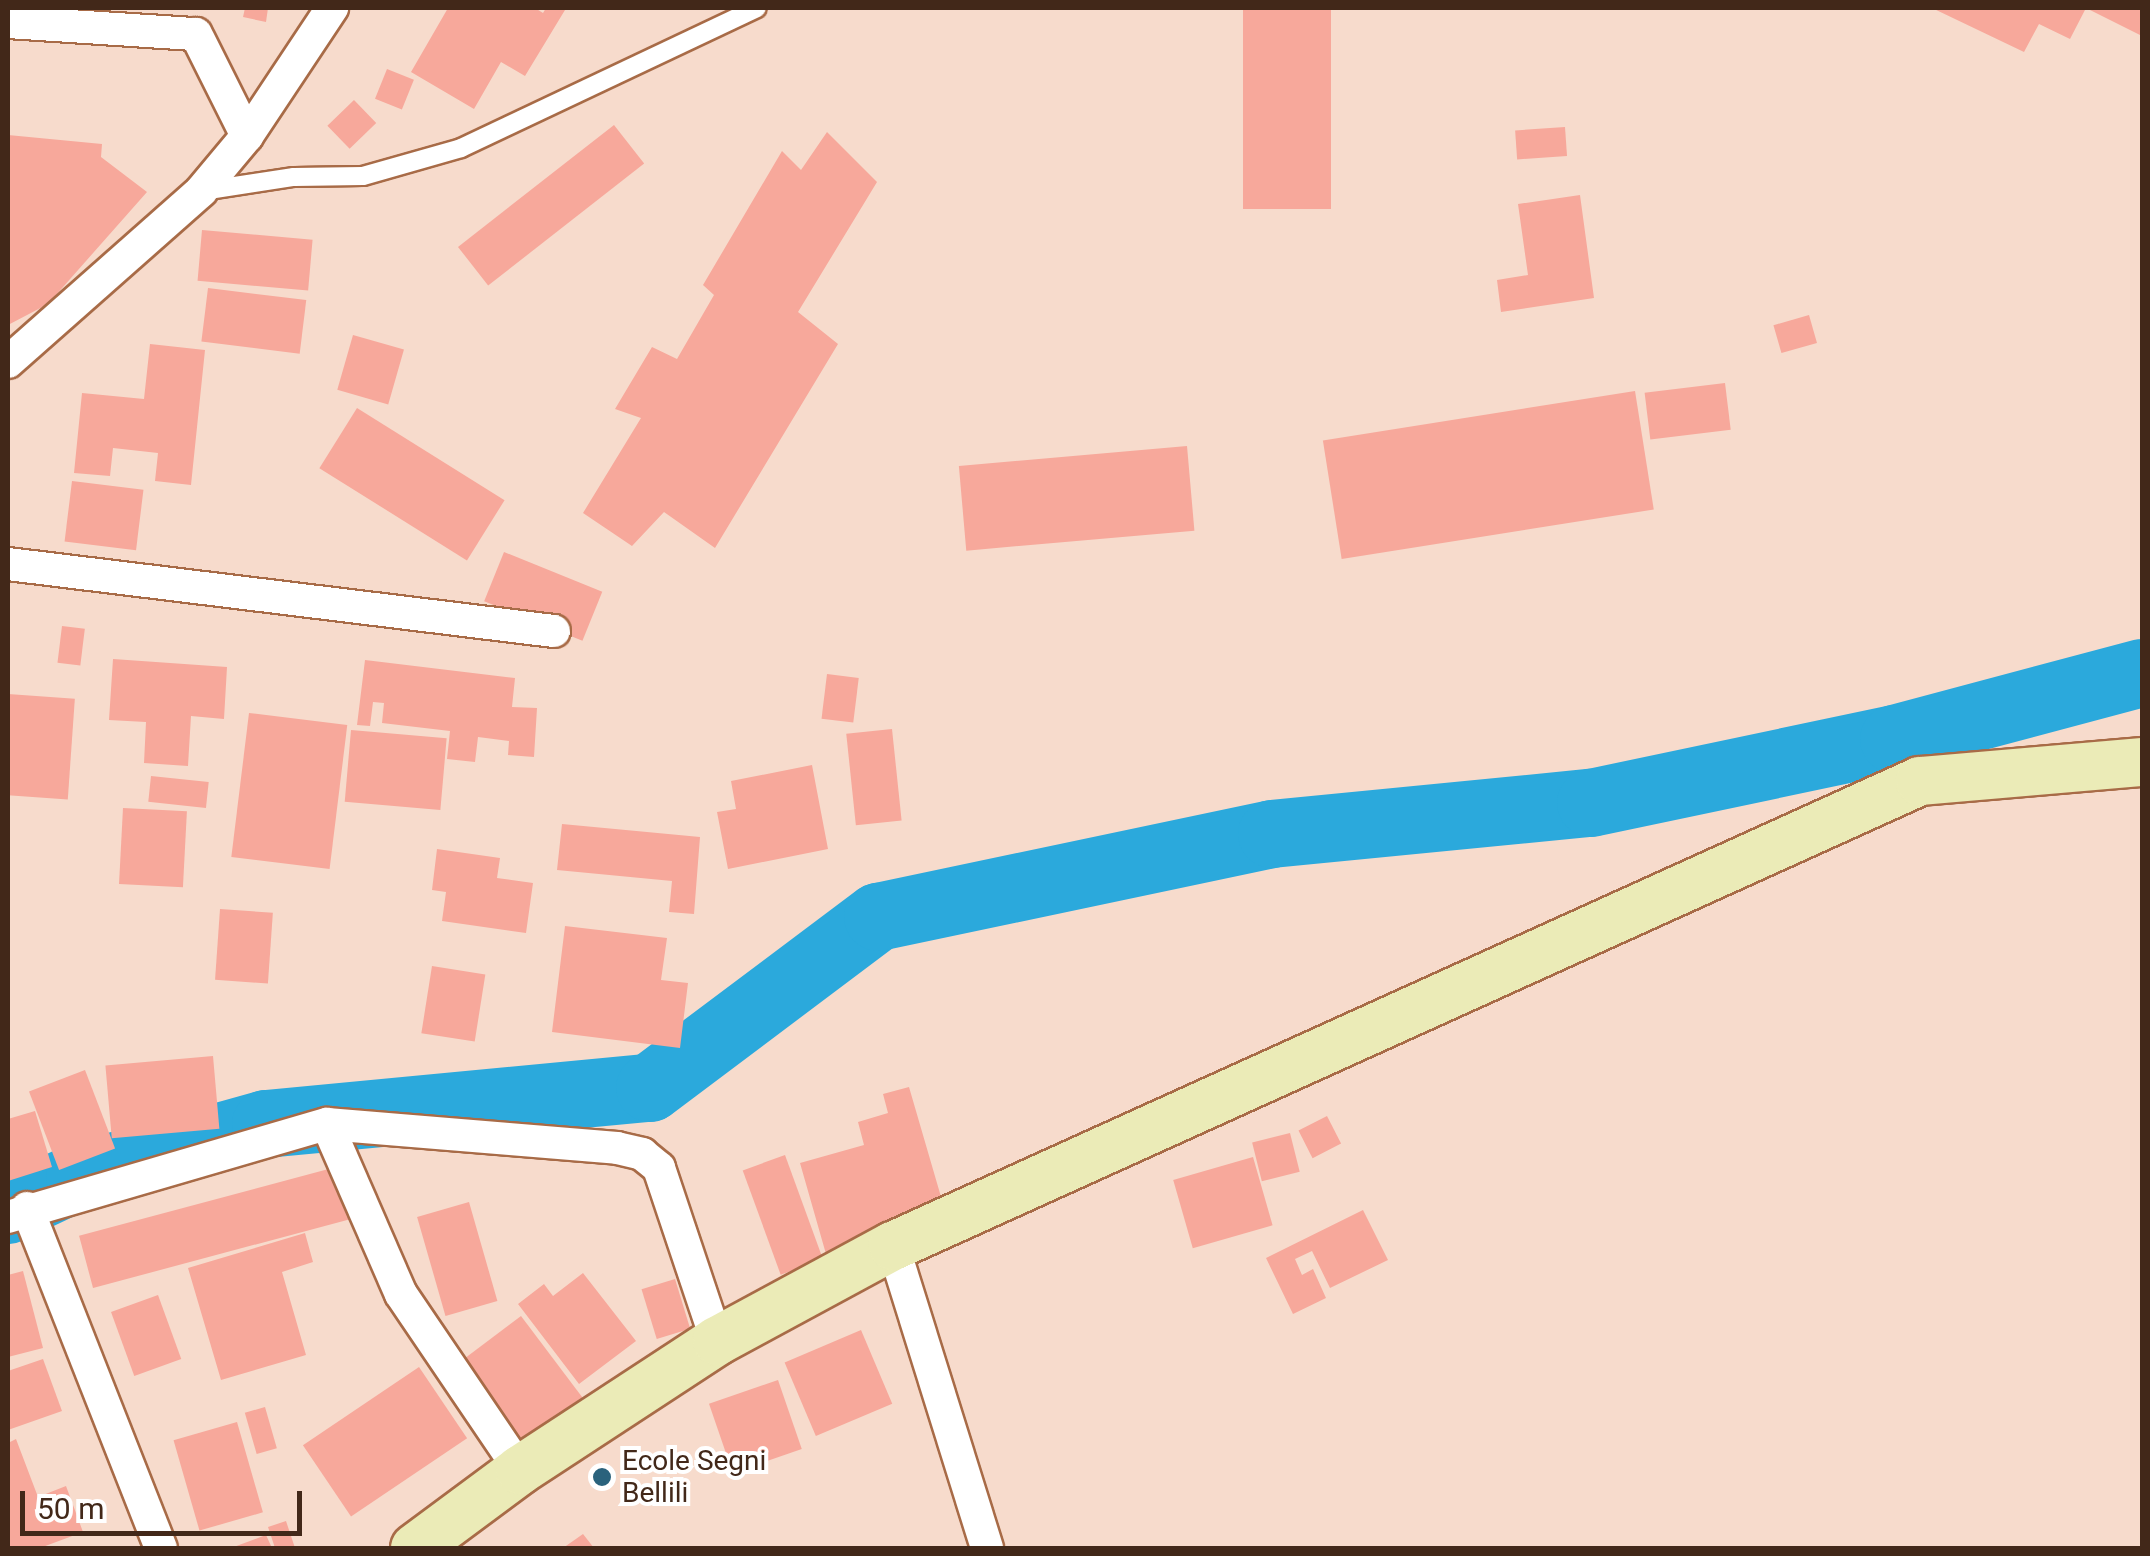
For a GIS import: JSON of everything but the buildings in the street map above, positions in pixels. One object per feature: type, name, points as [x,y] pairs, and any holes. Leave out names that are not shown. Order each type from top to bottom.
[{"type":"street","points":[[8,362],[202,191],[248,136],[332,8]]},
{"type":"street","points":[[19,18],[196,34],[248,136]]},
{"type":"street","points":[[8,564],[554,631]]},
{"type":"street","points":[[415,1548],[520,1470],[717,1341],[892,1246],[1920,781],[2142,762]]},
{"type":"street","points":[[161,1548],[17,1213],[326,1124],[617,1148],[642,1154],[659,1168],[717,1341]]},
{"type":"street","points":[[326,1124],[401,1294],[520,1470]]},
{"type":"street","points":[[892,1246],[987,1548]]},
{"type":"lane","points":[[202,191],[294,177],[363,176],[461,148],[758,8]]},
{"type":"waterway","points":[[8,1210],[80,1176],[266,1124],[650,1088],[878,917],[1272,834],[1591,803],[1894,739],[2142,673]]},
{"type":"place","name":"Ecole Segni Bellili","points":[[602,1477]]}]
